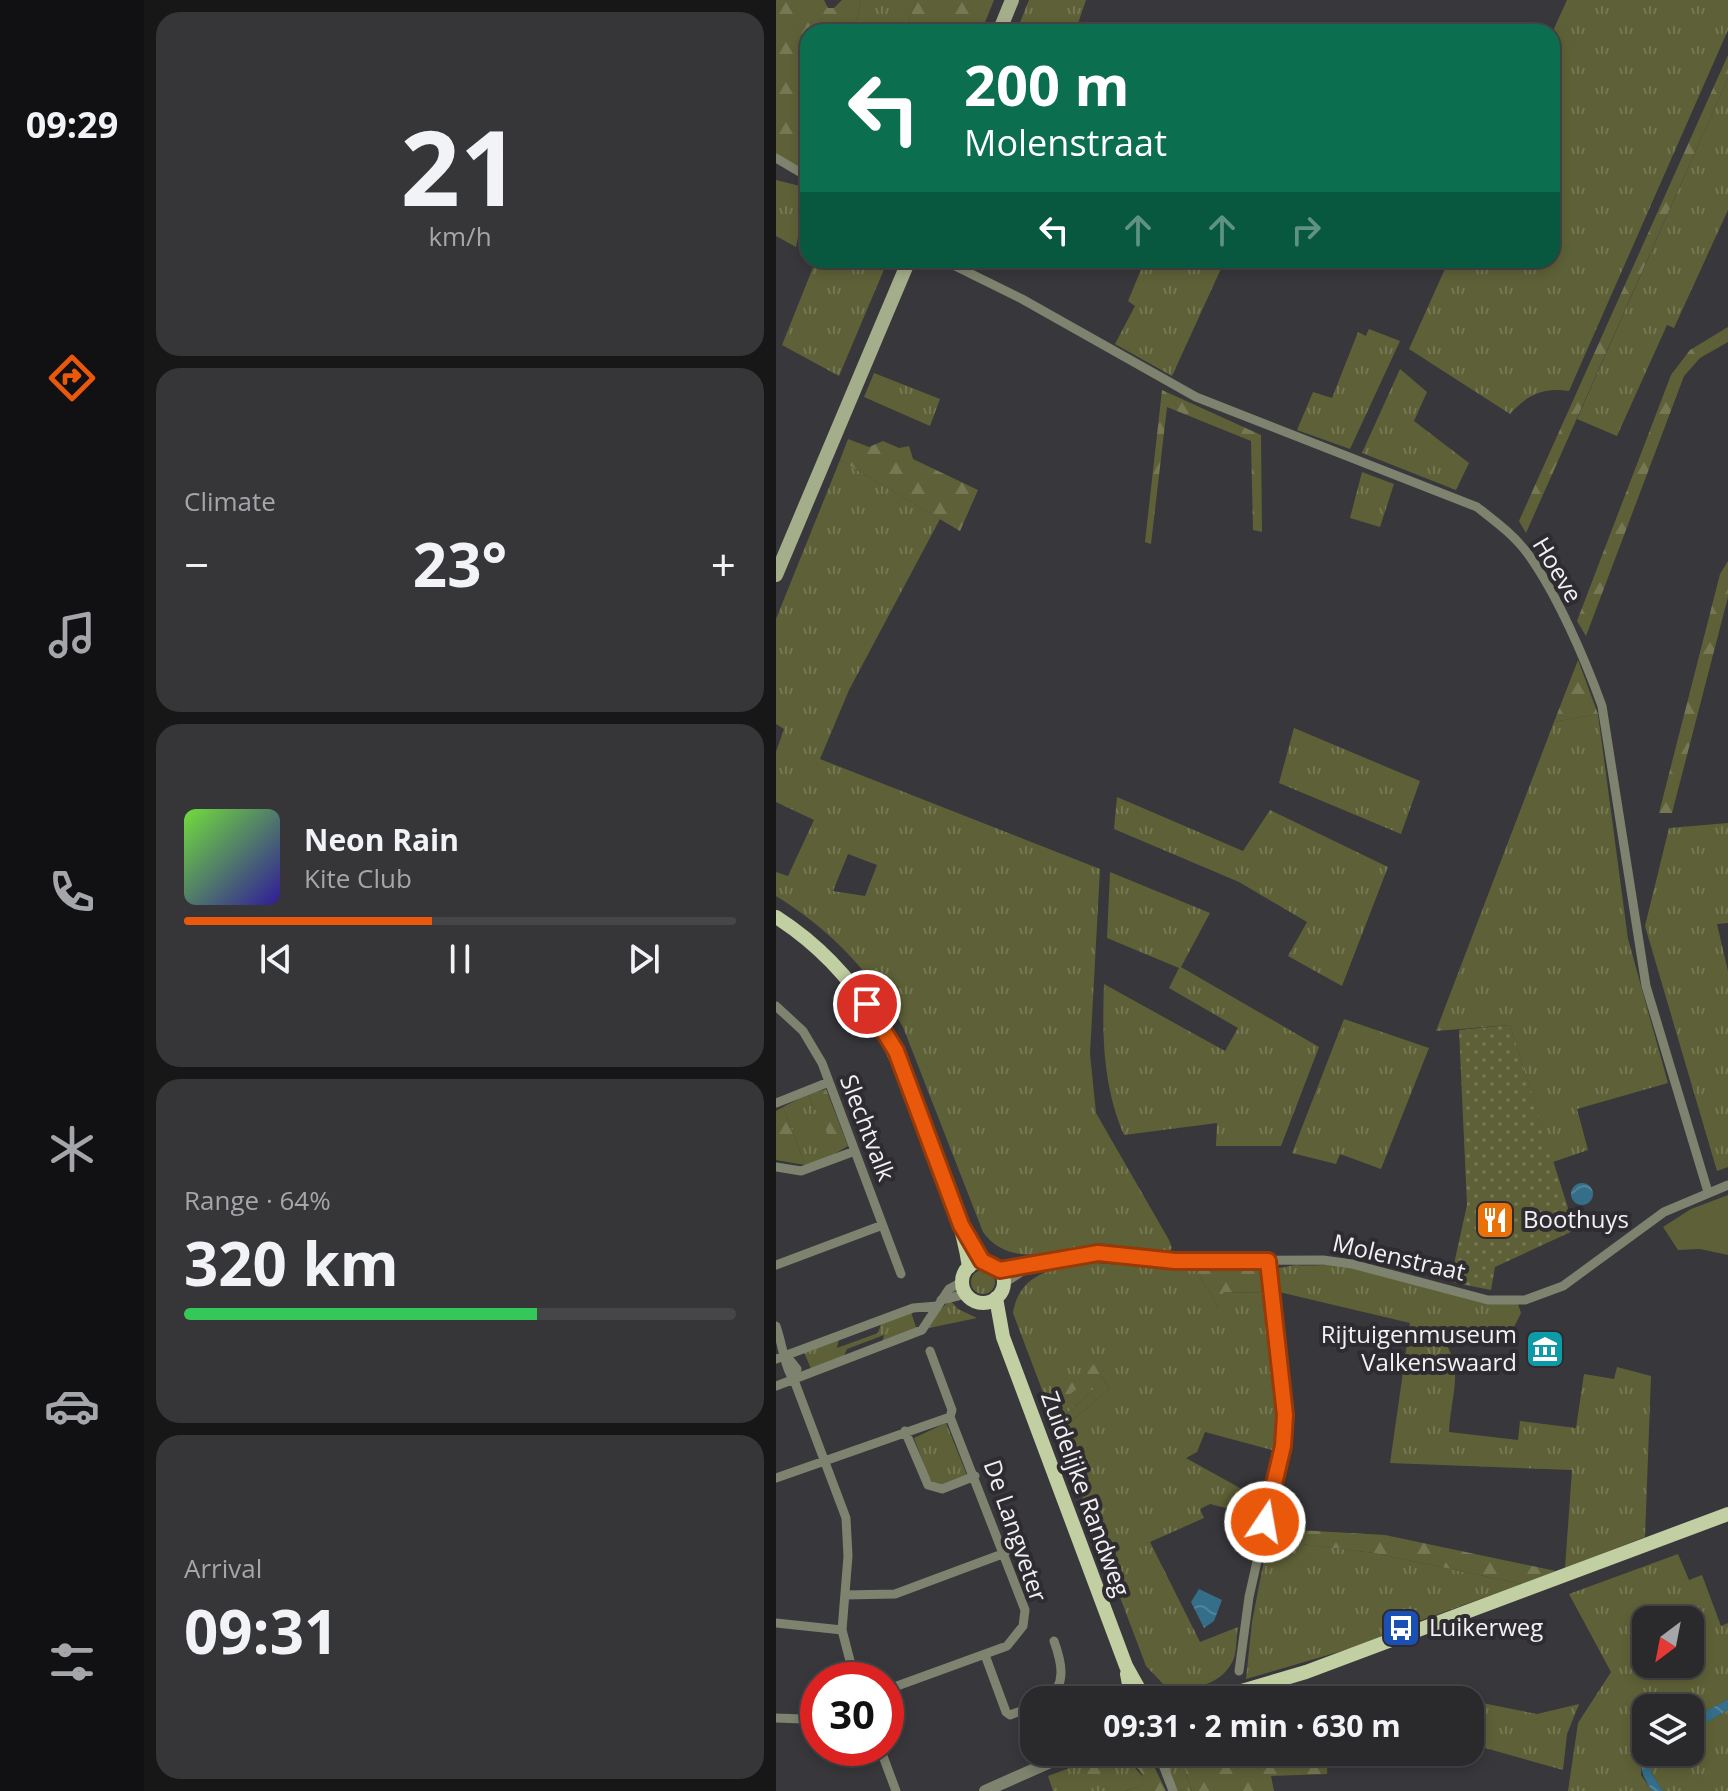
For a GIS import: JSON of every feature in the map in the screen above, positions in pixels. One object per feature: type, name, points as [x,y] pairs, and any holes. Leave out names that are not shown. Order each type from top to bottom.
[{"type":"main road","points":[[1002,24],[1012,0]]},
{"type":"main road","points":[[889,299],[899,268]]},
{"type":"main road","points":[[776,575],[889,299],[905,268]]},
{"type":"main road","points":[[776,917],[833,963],[878,1020],[911,1089],[976,1264],[1002,1276],[989,1301],[964,1288],[976,1264]]},
{"type":"main road","name":"Zuidelijke Randweg","points":[[989,1301],[1126,1666],[1137,1686]]},
{"type":"main road","points":[[1258,1686],[1306,1672],[1728,1514]]},
{"type":"main road","name":"Zuidelijke Randweg","points":[[1126,1666],[1130,1686]]},
{"type":"street","points":[[776,158],[800,172]]},
{"type":"street","name":"Hoeve","points":[[959,268],[1022,299],[1196,397],[1477,507],[1514,537],[1529,555],[1586,663],[1602,706],[1646,986],[1708,1192]]},
{"type":"street","name":"Slechtvalk","points":[[776,1006],[803,1031],[829,1082],[880,1226],[884,1228],[901,1274]]},
{"type":"street","points":[[776,1103],[829,1082]]},
{"type":"street","points":[[776,1167],[801,1171],[855,1151]]},
{"type":"street","name":"Molenstraat","points":[[1002,1276],[1078,1254],[1098,1253],[1175,1261],[1323,1260],[1352,1264],[1488,1300],[1525,1300],[1563,1286],[1664,1212],[1728,1185]]},
{"type":"street","points":[[776,1265],[880,1226]]},
{"type":"street","points":[[1239,1671],[1249,1597],[1283,1446],[1285,1415],[1268,1261]]},
{"type":"street","points":[[776,1386],[922,1330],[949,1289],[964,1288]]},
{"type":"street","points":[[776,1359],[913,1308],[918,1310],[939,1303]]},
{"type":"street","points":[[918,1310],[926,1326]]},
{"type":"street","points":[[776,1326],[786,1355],[785,1365],[794,1380],[846,1518],[848,1546],[842,1630],[850,1662]]},
{"type":"street","name":"De Langveter","points":[[904,1684],[1007,1646],[1023,1626],[1025,1610],[950,1417],[952,1410],[930,1351]]},
{"type":"street","points":[[776,1478],[950,1417]]},
{"type":"street","points":[[905,1431],[928,1485],[942,1489],[975,1476]]},
{"type":"street","points":[[845,1595],[895,1594],[1005,1553]]},
{"type":"street","points":[[776,1623],[842,1630]]},
{"type":"street","points":[[1054,1641],[1062,1679],[1060,1686]]},
{"type":"street","points":[[985,1655],[1006,1712],[1010,1715],[1020,1711]]},
{"type":"street","points":[[776,1718],[800,1719]]},
{"type":"street","points":[[887,1766],[896,1791]]},
{"type":"street","points":[[985,1791],[1041,1766]]},
{"type":"street","points":[[1163,1766],[1173,1791]]},
{"type":"green space","points":[[776,0],[824,0],[828,8],[834,8],[842,0],[861,0],[856,24],[800,24],[800,168],[776,154]]},
{"type":"green space","points":[[861,0],[916,0],[908,24],[856,24]]},
{"type":"green space","points":[[916,0],[994,0],[984,24],[908,24]]},
{"type":"green space","points":[[1029,0],[1086,0],[1078,24],[1019,24]]},
{"type":"green space","points":[[1567,0],[1728,0],[1728,30],[1569,391],[1551,390],[1536,394],[1510,414],[1409,349],[1445,268],[1560,268],[1560,24],[1556,24]]},
{"type":"green space","points":[[1728,55],[1728,78],[1526,533],[1519,521]]},
{"type":"green space","points":[[1728,78],[1728,210],[1674,328],[1667,325],[1617,436],[1577,419]]},
{"type":"green space","points":[[776,180],[800,186],[800,227],[796,247],[776,236]]},
{"type":"green space","points":[[813,268],[885,268],[839,376],[782,345]]},
{"type":"green space","points":[[1142,268],[1221,268],[1172,376],[1115,344],[1135,306],[1128,301]]},
{"type":"green space","points":[[1728,327],[1728,342],[1700,358],[1684,376],[1586,636],[1577,621],[1671,375],[1690,350]]},
{"type":"green space","points":[[1369,329],[1400,341],[1350,449],[1297,430],[1313,392],[1332,398],[1358,332],[1366,336]]},
{"type":"green space","points":[[1400,369],[1427,392],[1414,421],[1469,463],[1456,490],[1362,453]]},
{"type":"green space","points":[[874,373],[940,399],[930,426],[864,397]]},
{"type":"green space","points":[[1162,390],[1261,435],[1262,532],[1253,530],[1251,441],[1167,407],[1151,544],[1145,542]]},
{"type":"green space","points":[[848,439],[869,447],[883,441],[899,448],[909,446],[913,459],[978,490],[960,531],[840,460]]},
{"type":"green space","points":[[840,460],[940,519],[849,690],[820,759],[1100,869],[1090,1054],[1096,1113],[1169,1240],[1172,1248],[1166,1254],[1089,1247],[1024,1254],[995,1244],[983,1232],[903,1027],[877,988],[848,954],[814,923],[776,896],[776,872],[788,876],[814,820],[776,802],[776,752],[784,729],[776,724],[776,619]],"holes":[[[848,854],[877,865],[865,896],[833,891]]]},
{"type":"green space","points":[[1362,472],[1394,484],[1380,527],[1350,518]]},
{"type":"green space","points":[[1728,561],[1728,597],[1672,813],[1659,813],[1720,574]]},
{"type":"green space","points":[[1578,660],[1598,714],[1554,722]]},
{"type":"green space","points":[[1598,714],[1628,939],[1668,1083],[1577,1109],[1588,1150],[1553,1162],[1510,1025],[1436,1031],[1554,722]]},
{"type":"green space","points":[[1294,728],[1420,781],[1401,834],[1279,783]]},
{"type":"green space","points":[[1117,797],[1243,851],[1270,810],[1388,867],[1342,986],[1288,956],[1307,922],[1239,882],[1114,829]]},
{"type":"green space","points":[[1728,823],[1728,923],[1717,924],[1728,971],[1728,1167],[1717,1171],[1645,926],[1669,828]]},
{"type":"green space","points":[[1110,872],[1210,913],[1181,967],[1319,1047],[1281,1146],[1216,1146],[1217,1123],[1124,1135],[1112,1098],[1105,1061],[1104,984],[1225,1051],[1238,1028],[1169,988],[1179,968],[1107,938]]},
{"type":"green space","points":[[1344,1019],[1429,1048],[1381,1169],[1340,1154],[1336,1164],[1292,1153]]},
{"type":"green space","points":[[1510,1025],[1575,1230],[1495,1267],[1491,1290],[1450,1282],[1467,1205],[1459,1030]]},
{"type":"green space","points":[[826,1089],[848,1146],[831,1156],[826,1142],[829,1139],[818,1109],[815,1110],[808,1094]]},
{"type":"green space","points":[[808,1094],[815,1110],[818,1108],[830,1140],[831,1156],[805,1165],[783,1107]]},
{"type":"green space","points":[[783,1107],[805,1165],[776,1160],[776,1111]]},
{"type":"green space","points":[[1728,1195],[1728,1255],[1700,1249],[1678,1250],[1663,1227],[1691,1209]]},
{"type":"green space","points":[[1084,1262],[1197,1271],[1218,1307],[1221,1292],[1266,1293],[1279,1452],[1205,1432],[1197,1452],[1186,1458],[1265,1502],[1261,1517],[1210,1504],[1200,1509],[1204,1518],[1150,1542],[1200,1642],[1238,1627],[1235,1654],[1229,1667],[1205,1685],[1164,1685],[1146,1666],[1058,1433],[1109,1389],[1094,1364],[1059,1403],[1089,1378],[1095,1388],[1055,1424],[1013,1313],[1016,1300],[1029,1282],[1060,1267]]},
{"type":"green space","points":[[1296,1265],[1346,1266],[1474,1298],[1518,1304],[1521,1313],[1506,1343],[1495,1345],[1439,1326],[1437,1332],[1452,1356],[1455,1368],[1449,1432],[1518,1440],[1520,1421],[1576,1428],[1584,1374],[1614,1379],[1617,1367],[1651,1376],[1645,1537],[1565,1568],[1572,1470],[1390,1463],[1410,1323],[1279,1292],[1278,1268]]},
{"type":"green space","points":[[1262,1267],[1266,1293],[1222,1292],[1225,1303],[1218,1307],[1197,1271]]},
{"type":"green space","points":[[983,1270],[992,1273],[995,1282],[992,1291],[983,1294],[974,1291],[971,1282],[974,1273]]},
{"type":"green space","points":[[950,1300],[958,1309],[977,1318],[929,1328],[939,1311]]},
{"type":"green space","points":[[911,1312],[917,1330],[882,1343],[884,1335],[847,1349],[843,1358],[811,1369],[804,1352],[839,1339],[837,1348],[878,1333],[881,1324]]},
{"type":"green space","points":[[1094,1364],[1109,1389],[1058,1433],[1055,1424],[1095,1388],[1089,1379],[1059,1403],[1055,1397]]},
{"type":"green space","points":[[946,1423],[967,1475],[937,1486],[929,1479],[914,1438]]},
{"type":"green space","points":[[1270,1529],[1298,1530],[1294,1543],[1374,1553],[1522,1584],[1394,1630],[1376,1641],[1246,1679],[1252,1622]]},
{"type":"green space","points":[[1298,1530],[1385,1535],[1556,1571],[1522,1584],[1374,1553],[1293,1543]]},
{"type":"green space","points":[[1678,1554],[1689,1580],[1702,1575],[1721,1626],[1728,1623],[1728,1699],[1704,1712],[1704,1694],[1632,1694],[1632,1766],[1642,1766],[1641,1775],[1652,1791],[1568,1791],[1578,1723],[1611,1672],[1569,1594]]},
{"type":"green space","points":[[1484,1703],[1537,1714],[1579,1704],[1567,1734],[1563,1770],[1484,1748]]},
{"type":"green space","points":[[1728,1710],[1728,1791],[1663,1791],[1650,1771],[1653,1766],[1704,1766],[1704,1724]]},
{"type":"green space","points":[[1075,1766],[1084,1766],[1089,1777],[1119,1766],[1134,1766],[1144,1778],[1141,1786],[1125,1791],[1053,1791],[1048,1776]]},
{"type":"green space","points":[[1084,1766],[1120,1766],[1089,1778]]},
{"type":"green space","points":[[1154,1766],[1166,1791],[1125,1791],[1141,1786],[1143,1778],[1137,1767]]},
{"type":"green space","points":[[1166,1766],[1184,1766],[1192,1791],[1177,1791]]},
{"type":"green space","points":[[1184,1766],[1327,1766],[1327,1774],[1271,1776],[1274,1791],[1192,1791]]},
{"type":"water","points":[[1578,1183],[1586,1183],[1593,1194],[1586,1205],[1578,1205],[1571,1198],[1571,1190]]},
{"type":"water","points":[[1199,1589],[1222,1600],[1214,1621],[1204,1628],[1191,1602]]},
{"type":"water","points":[[1728,1699],[1728,1710],[1704,1724],[1704,1712]]},
{"type":"water","points":[[1653,1766],[1650,1771],[1663,1791],[1652,1791],[1642,1767]]},
{"type":"place","name":"Boothuys","points":[[1495,1220]]},
{"type":"place","name":"Rijtuigenmuseum Valkenswaard","points":[[1545,1349]]},
{"type":"place","name":"Luikerweg","points":[[1401,1628]]},
{"type":"route","points":[[867,1004],[896,1051],[961,1225],[982,1261],[1000,1270],[1029,1267],[1078,1254],[1098,1253],[1175,1261],[1268,1261],[1285,1415],[1283,1446],[1265,1522]]}]
